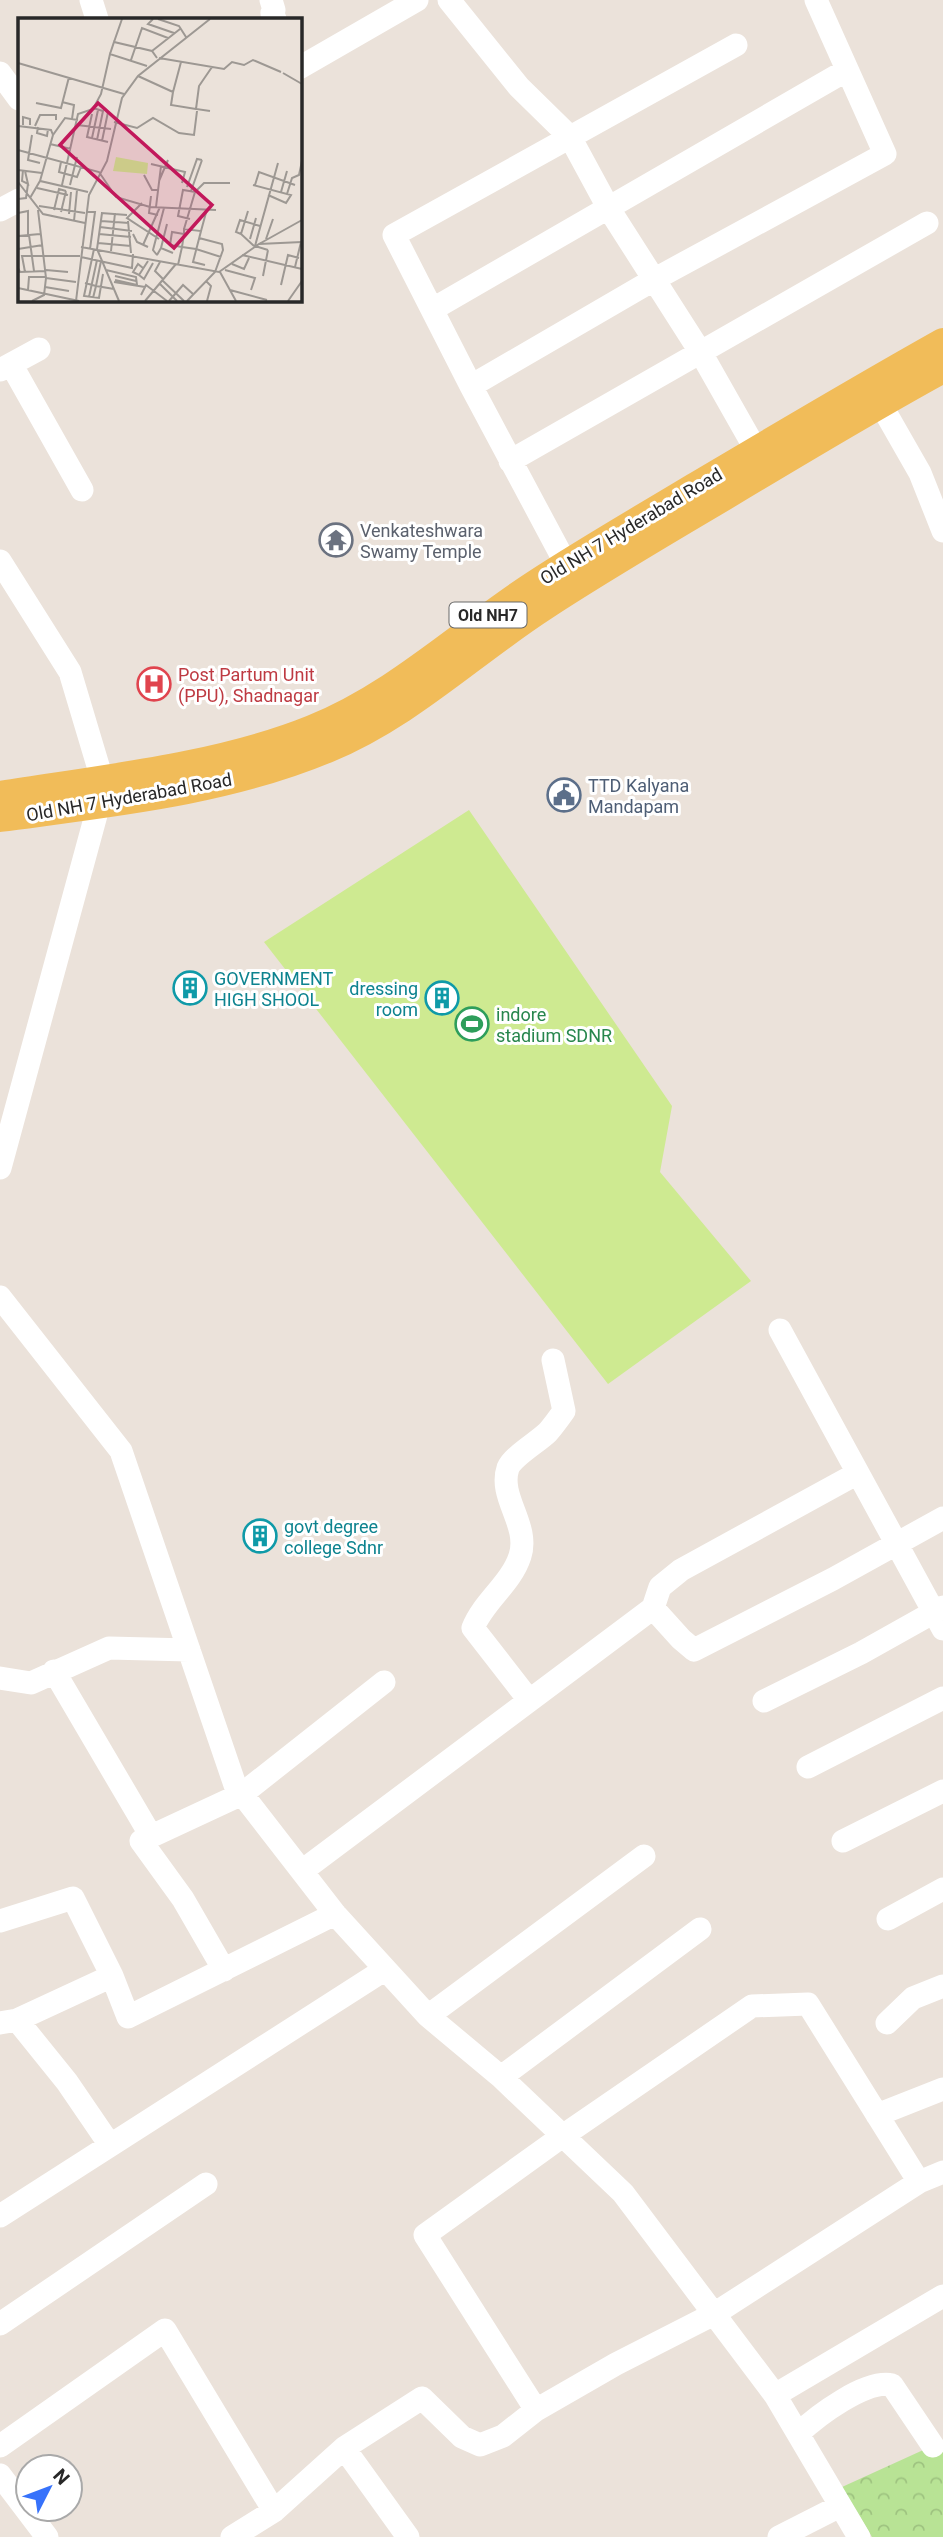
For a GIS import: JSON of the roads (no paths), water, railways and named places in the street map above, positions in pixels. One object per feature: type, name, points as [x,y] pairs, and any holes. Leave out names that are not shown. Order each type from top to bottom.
[{"type":"main road","name":"Old NH 7 Hyderabad Road","points":[[0,818],[262,747],[313,729],[364,704],[498,608],[566,564],[943,342]]},
{"type":"main road","name":"Old NH 7 Hyderabad Road","points":[[0,794],[221,783],[327,750],[399,711],[546,605],[880,403],[943,369]]},
{"type":"street","points":[[91,0],[97,18]]},
{"type":"street","points":[[271,0],[274,18]]},
{"type":"street","points":[[301,66],[417,0]]},
{"type":"street","points":[[449,0],[519,87],[570,137],[609,209],[701,353],[756,450]]},
{"type":"street","points":[[471,386],[655,279],[885,154],[816,0]]},
{"type":"street","points":[[566,564],[394,234],[736,45]]},
{"type":"street","points":[[433,309],[847,70]]},
{"type":"street","points":[[0,73],[18,98]]},
{"type":"street","points":[[0,210],[18,201]]},
{"type":"street","points":[[510,461],[928,223]]},
{"type":"street","points":[[39,349],[5,367],[82,490]]},
{"type":"street","points":[[880,403],[920,473],[943,531]]},
{"type":"street","points":[[0,561],[70,672],[100,791],[0,1168]]},
{"type":"street","points":[[0,1297],[121,1451],[235,1784],[335,1914],[384,1970],[428,2016],[501,2077],[623,2193],[775,2395],[859,2537]]},
{"type":"street","points":[[764,1701],[940,1616],[896,1543],[780,1330]]},
{"type":"street","points":[[529,1700],[473,1628],[478,1616],[501,1589],[520,1556],[521,1527],[505,1484],[509,1465],[548,1432],[564,1411],[553,1360]]},
{"type":"street","points":[[302,1871],[653,1608],[660,1587],[681,1570],[858,1473]]},
{"type":"street","points":[[653,1608],[694,1650],[810,1592],[943,1518]]},
{"type":"street","points":[[0,1678],[31,1683],[109,1648],[189,1650]]},
{"type":"street","points":[[54,1671],[151,1836]]},
{"type":"street","points":[[224,1970],[183,1899],[141,1841],[242,1794],[384,1682]]},
{"type":"street","points":[[808,1767],[943,1698]]},
{"type":"street","points":[[844,1841],[943,1791]]},
{"type":"street","points":[[428,2016],[643,1856]]},
{"type":"street","points":[[888,1919],[943,1889]]},
{"type":"street","points":[[0,1921],[73,1898],[112,1976],[128,2017],[335,1914]]},
{"type":"street","points":[[501,2077],[700,1929]]},
{"type":"street","points":[[0,2216],[384,1970]]},
{"type":"street","points":[[110,2145],[67,2082],[8,2021],[112,1976]]},
{"type":"street","points":[[887,2023],[913,1998],[943,1986]]},
{"type":"street","points":[[536,2410],[425,2235],[751,2006],[808,2004],[919,2182]]},
{"type":"street","points":[[877,2115],[943,2089]]},
{"type":"street","points":[[232,2537],[274,2511],[344,2448],[422,2398],[462,2437],[480,2445],[503,2437],[536,2410],[616,2364],[713,2314],[919,2182],[943,2172]]},
{"type":"street","points":[[0,2324],[206,2183]]},
{"type":"street","points":[[775,2395],[943,2297]]},
{"type":"street","points":[[0,2446],[164,2330],[274,2511]]},
{"type":"street","points":[[797,2434],[825,2412],[883,2383],[892,2385],[933,2446]]},
{"type":"street","points":[[344,2448],[408,2537]]},
{"type":"street","points":[[0,2475],[44,2536]]},
{"type":"street","points":[[779,2537],[840,2506]]},
{"type":"place","name":"Venkateshwara Swamy Temple","points":[[336,540]]},
{"type":"place","name":"Post Partum Unit (PPU), Shadnagar","points":[[154,684]]},
{"type":"place","name":"TTD Kalyana Mandapam","points":[[564,795]]},
{"type":"place","name":"GOVERNMENT HIGH SHOOL","points":[[190,988]]},
{"type":"place","name":"dressing room","points":[[442,998]]},
{"type":"place","name":"indore stadium SDNR","points":[[472,1024]]},
{"type":"place","name":"govt degree college Sdnr","points":[[260,1536]]}]
